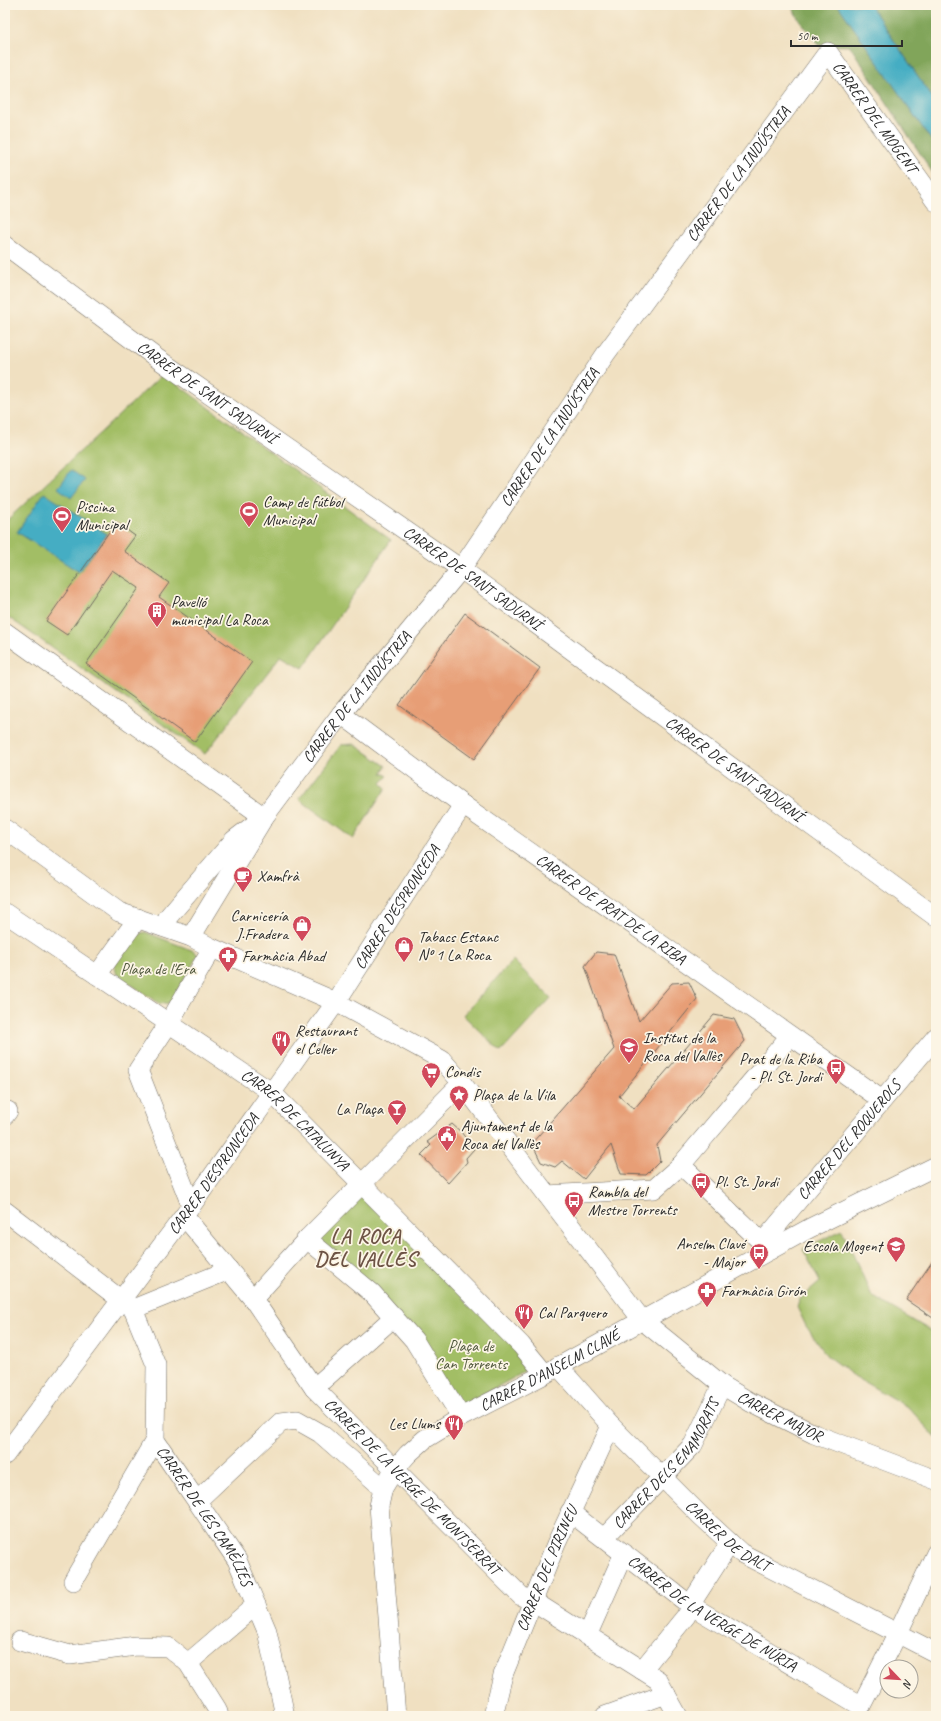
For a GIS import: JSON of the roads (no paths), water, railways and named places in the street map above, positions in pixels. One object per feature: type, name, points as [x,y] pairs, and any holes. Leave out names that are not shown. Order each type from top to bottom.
[{"type":"street","name":"CARRER DEL MOGENT","points":[[828,52],[936,202]]},
{"type":"street","name":"CARRER DE LA INDÚSTRIA","points":[[191,937],[264,817],[341,714],[461,569],[607,352],[828,52]]},
{"type":"street","name":"CARRER DE SANT SADURNÍ","points":[[5,245],[158,359],[461,569],[936,917]]},
{"type":"street","points":[[5,632],[264,817]]},
{"type":"street","name":"CARRER DE PRAT DE LA RIBA","points":[[341,714],[462,805],[882,1100]]},
{"type":"street","name":"CARRER D'ESPRONCEDA","points":[[5,1455],[127,1304],[187,1210],[336,1002],[462,805]]},
{"type":"street","name":"CARRER DE LA INDÚSTRIA","points":[[163,927],[168,917],[234,840],[264,817]]},
{"type":"street","name":"CARRER MAJOR","points":[[5,829],[119,912],[191,937],[212,948],[336,1002],[442,1060],[462,1083],[642,1320],[722,1385],[750,1402],[814,1434],[936,1480]]},
{"type":"street","name":"CARRER DE CATALUNYA","points":[[5,913],[271,1092],[520,1345],[551,1370]]},
{"type":"street","points":[[92,972],[138,918]]},
{"type":"street","name":"CARRER DE LA VERGE DE MONTSERRAT","points":[[212,948],[169,1023],[138,1070],[187,1210],[228,1270],[253,1299],[314,1388],[521,1596],[533,1601],[658,1680],[678,1716]]},
{"type":"street","points":[[547,1195],[654,1189],[681,1166],[790,1036]]},
{"type":"street","name":"CARRER DEL ROQUEROLS","points":[[766,1246],[882,1100],[936,1037]]},
{"type":"street","points":[[253,1299],[308,1239],[462,1083]]},
{"type":"street","points":[[681,1166],[766,1246]]},
{"type":"street","name":"CARRER D'ANSELM CLAVÉ","points":[[396,1716],[379,1506],[383,1488],[394,1470],[408,1454],[425,1439],[461,1418],[642,1320],[766,1246],[810,1228],[936,1166]]},
{"type":"street","points":[[6,1212],[127,1304],[228,1270]]},
{"type":"street","points":[[308,1239],[372,1293],[414,1340],[461,1418]]},
{"type":"street","name":"CARRER DE LES CAMÈLIES","points":[[127,1304],[156,1365],[155,1440],[237,1560],[267,1631],[285,1716]]},
{"type":"street","points":[[314,1388],[394,1317]]},
{"type":"street","name":"CARRER DE DALT","points":[[551,1370],[611,1426],[741,1553],[936,1653]]},
{"type":"street","name":"CARRER DELS ENAMORATS","points":[[604,1538],[693,1446],[722,1385]]},
{"type":"street","points":[[197,1501],[281,1422],[297,1420],[320,1433],[383,1488]]},
{"type":"street","name":"CARRER DEL PIRINEU","points":[[493,1716],[504,1675],[533,1601],[570,1512],[611,1426]]},
{"type":"street","points":[[73,1581],[155,1440]]},
{"type":"street","name":"CARRER DE LA VERGE DE NÚRIA","points":[[570,1512],[690,1605],[861,1706],[898,1634]]},
{"type":"street","points":[[642,1670],[686,1616],[690,1605],[730,1543]]},
{"type":"street","points":[[587,1636],[624,1553]]},
{"type":"street","points":[[898,1634],[936,1553]]},
{"type":"street","points":[[188,1662],[256,1605]]},
{"type":"street","points":[[20,1641],[70,1655],[136,1646],[168,1647],[188,1662],[217,1709],[219,1716]]},
{"type":"street","points":[[605,1716],[666,1694]]},
{"type":"water","points":[[838,5],[870,5],[936,103],[936,147]]},
{"type":"water","points":[[71,470],[85,480],[71,498],[58,488]]},
{"type":"water","name":"Piscina Municipal","points":[[44,493],[107,534],[79,572],[17,532]]},
{"type":"place","name":"Camp de fútbol Municipal","points":[[249,528]]},
{"type":"place","name":"Piscina Municipal","points":[[62,533]]},
{"type":"place","name":"Pavelló municipal La Roca","points":[[157,628]]},
{"type":"place","name":"Xamfrà","points":[[243,893]]},
{"type":"place","name":"Carnicería J.Fradera","points":[[302,942]]},
{"type":"place","name":"Tabacs Estanc Nº 1 La Roca","points":[[404,963]]},
{"type":"place","name":"Farmàcia Abad","points":[[228,973]]},
{"type":"place","name":"Restaurant el Celler","points":[[281,1057]]},
{"type":"place","name":"Institut de la Roca del Vallès","points":[[629,1064]]},
{"type":"place","name":"Prat de la Riba - Pl. St. Jordi","points":[[836,1085]]},
{"type":"place","name":"Condis","points":[[431,1089]]},
{"type":"place","name":"Plaça de la Vila","points":[[459,1112]]},
{"type":"place","name":"La Plaça","points":[[397,1126]]},
{"type":"place","name":"Ajuntament de la Roca del Vallès","points":[[447,1152]]},
{"type":"place","name":"Pl. St. Jordi","points":[[701,1199]]},
{"type":"place","name":"Rambla del Mestre Torrents","points":[[574,1218]]},
{"type":"place","name":"Escola Mogent","points":[[896,1263]]},
{"type":"place","name":"Anselm Clavé - Major","points":[[759,1270]]},
{"type":"place","name":"Farmàcia Girón","points":[[707,1308]]},
{"type":"place","name":"Cal Parquero","points":[[524,1330]]},
{"type":"place","name":"Les Llums","points":[[454,1441]]},
{"type":"district","name":"LA ROCA DEL VALLÈS","points":[[366,1248]]},
{"type":"park label","name":"Plaça de l'Era","points":[[158,969]]},
{"type":"park label","name":"Plaça de Can Torrents","points":[[471,1355]]}]
